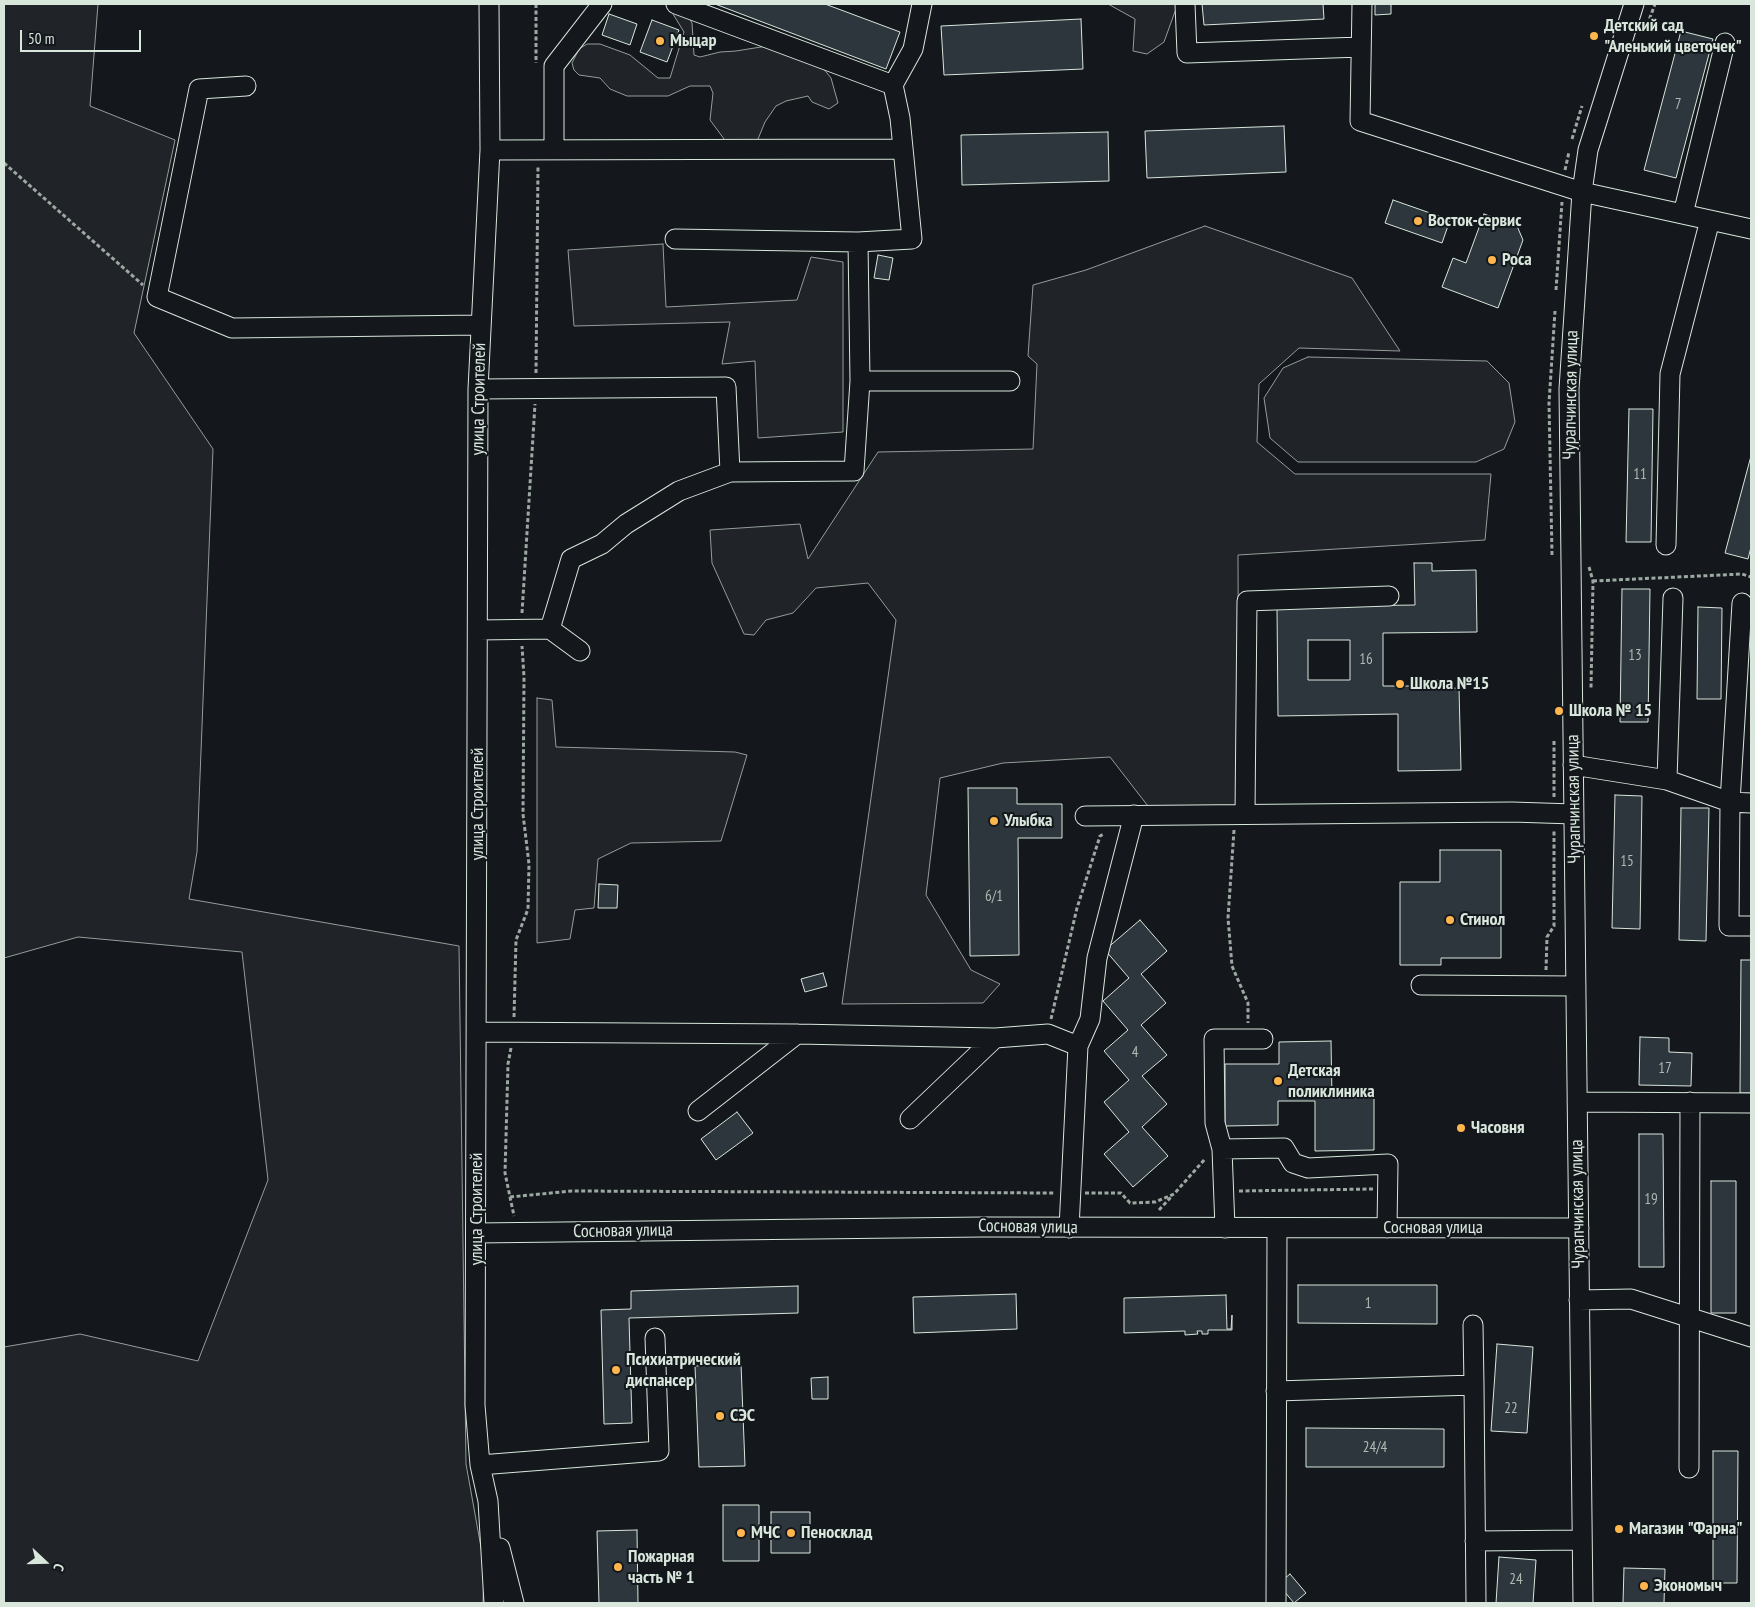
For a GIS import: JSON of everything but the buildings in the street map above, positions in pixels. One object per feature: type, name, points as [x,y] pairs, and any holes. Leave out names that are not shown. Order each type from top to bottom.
[{"type":"street","name":"улица Строителей","points":[[489,4],[490,150],[478,390],[475,1405],[480,1465],[488,1501],[494,1603]]},
{"type":"street","points":[[546,150],[554,66],[602,4]]},
{"type":"street","points":[[676,4],[893,86]]},
{"type":"street","points":[[675,239],[858,242],[912,239],[900,118],[893,86],[914,49],[922,4]]},
{"type":"street","points":[[1185,4],[1187,52],[1362,46]]},
{"type":"street","points":[[1362,4],[1360,121],[1582,192],[1751,229]]},
{"type":"street","name":"Чурапчинская улица","points":[[1583,1603],[1569,389],[1582,192],[1588,150],[1634,4]]},
{"type":"street","points":[[1683,214],[1725,43]]},
{"type":"street","points":[[246,86],[199,89],[157,297],[232,328],[480,325]]},
{"type":"street","points":[[490,150],[902,149]]},
{"type":"street","points":[[1666,545],[1670,374],[1710,220]]},
{"type":"street","points":[[550,628],[571,559],[602,544],[626,524],[680,491],[730,472],[854,471],[860,381],[858,242]]},
{"type":"street","points":[[860,381],[1010,382]]},
{"type":"street","points":[[478,390],[726,387],[730,472]]},
{"type":"street","points":[[1240,814],[1247,601],[1389,596]]},
{"type":"street","points":[[1667,780],[1673,598]]},
{"type":"street","points":[[1742,603],[1730,802],[1729,926],[1751,926]]},
{"type":"street","points":[[478,630],[550,628],[580,652]]},
{"type":"street","points":[[1573,765],[1667,780],[1730,802],[1751,804]]},
{"type":"street","points":[[1085,816],[1512,812],[1574,814]]},
{"type":"street","points":[[1069,1228],[1078,1046],[1090,1019],[1097,958],[1134,815]]},
{"type":"street","points":[[1421,985],[1576,986]]},
{"type":"street","points":[[477,1032],[797,1034],[995,1038],[1048,1034],[1078,1046]]},
{"type":"street","points":[[698,1111],[797,1034]]},
{"type":"street","points":[[910,1119],[995,1038]]},
{"type":"street","points":[[1225,1228],[1222,1149],[1215,1122],[1214,1039],[1256,1039]]},
{"type":"street","points":[[1577,1102],[1751,1103]]},
{"type":"street","points":[[1690,1102],[1690,1468]]},
{"type":"street","points":[[1222,1149],[1284,1148],[1293,1163],[1308,1168],[1388,1164],[1387,1228]]},
{"type":"street","name":"Сосновая улица","points":[[477,1233],[983,1227],[1578,1228]]},
{"type":"street","points":[[1276,1603],[1277,1228]]},
{"type":"street","points":[[1579,1300],[1631,1299],[1751,1337]]},
{"type":"street","points":[[1473,1325],[1476,1603]]},
{"type":"street","points":[[480,1465],[659,1451],[655,1338]]},
{"type":"street","points":[[1276,1391],[1474,1385]]},
{"type":"street","points":[[488,1501],[514,1603]]},
{"type":"street","points":[[1475,1541],[1582,1540]]},
{"type":"path","points":[[536,4],[537,72]]},
{"type":"path","points":[[1642,41],[1654,4]]},
{"type":"path","points":[[517,1232],[505,1174],[508,1064],[514,1032],[516,940],[528,909],[529,864],[522,814],[524,677],[521,629],[536,389],[546,150]]},
{"type":"path","points":[[4,163],[157,297]]},
{"type":"path","points":[[1587,559],[1593,581],[1591,694]]},
{"type":"path","points":[[1593,581],[1742,574],[1751,577]]},
{"type":"path","points":[[1240,814],[1228,918],[1232,966],[1248,1003],[1256,1039]]},
{"type":"path","points":[[1048,1034],[1077,908],[1100,836],[1106,832]]},
{"type":"path","points":[[1157,1212],[1202,1162],[1222,1149]]},
{"type":"path","points":[[1223,1192],[1387,1188]]},
{"type":"path","points":[[510,1197],[572,1191],[1120,1193],[1136,1210]]},
{"type":"path","points":[[1130,1203],[1154,1202],[1174,1194]]},
{"type":"shaded area","points":[[4,4],[98,4],[90,106],[175,140],[134,333],[213,449],[197,852],[189,899],[459,946],[466,1464],[484,1564],[483,1603],[4,1603],[4,1347],[80,1334],[198,1361],[268,1180],[242,952],[78,937],[4,958]]},
{"type":"shaded area","points":[[1108,4],[1177,4],[1177,6],[1164,42],[1147,54],[1133,51],[1135,19]]},
{"type":"shaded area","points":[[680,11],[688,16],[692,23],[694,55],[700,57],[720,52],[767,46],[819,63],[831,78],[838,103],[829,109],[812,102],[808,96],[786,101],[776,106],[765,122],[758,139],[749,146],[727,143],[710,120],[713,93],[710,86],[690,86],[668,96],[627,96],[610,89],[600,78],[579,75],[574,70],[572,63],[579,49],[587,44],[600,44],[630,55],[658,78],[670,78],[684,32],[673,14]]},
{"type":"shaded area","points":[[1205,226],[1352,278],[1400,351],[1299,348],[1259,384],[1257,442],[1295,474],[1491,474],[1485,540],[1238,555],[1239,806],[1151,810],[1110,757],[1003,763],[940,778],[926,895],[971,970],[1000,984],[983,1003],[842,1004],[896,620],[868,583],[816,588],[793,613],[766,620],[754,635],[744,634],[712,563],[710,530],[800,524],[808,559],[878,452],[1033,449],[1037,364],[1028,356],[1033,285],[1086,270]]},
{"type":"shaded area","points":[[663,244],[666,307],[797,300],[811,257],[843,262],[843,432],[758,438],[755,361],[722,364],[730,322],[574,326],[568,250]]},
{"type":"shaded area","points":[[1308,357],[1487,361],[1509,383],[1515,422],[1504,449],[1476,462],[1298,462],[1270,438],[1264,398],[1283,368]]},
{"type":"shaded area","points":[[537,698],[552,700],[556,747],[735,752],[747,755],[721,841],[631,843],[598,859],[594,908],[575,910],[570,939],[537,943]]},
{"type":"place","name":"Детский сад \"Аленький цветочек\"","points":[[1594,36]]},
{"type":"place","name":"Мыцар","points":[[660,41]]},
{"type":"place","name":"Восток-сервис","points":[[1418,221]]},
{"type":"place","name":"Роса","points":[[1492,260]]},
{"type":"place","name":"Школа №15","points":[[1400,684]]},
{"type":"place","name":"Школа № 15","points":[[1559,711]]},
{"type":"place","name":"Улыбка","points":[[994,821]]},
{"type":"place","name":"Стинол","points":[[1450,920]]},
{"type":"place","name":"Детская поликлиника","points":[[1278,1081]]},
{"type":"place","name":"Часовня","points":[[1461,1128]]},
{"type":"place","name":"Психиатрический диспансер","points":[[616,1370]]},
{"type":"place","name":"СЭС","points":[[720,1416]]},
{"type":"place","name":"Магазин \"Фарна\"","points":[[1619,1529]]},
{"type":"place","name":"МЧС","points":[[741,1533]]},
{"type":"place","name":"Пеносклад","points":[[791,1533]]},
{"type":"place","name":"Пожарная часть № 1","points":[[618,1567]]},
{"type":"place","name":"Экономыч","points":[[1644,1586]]}]
